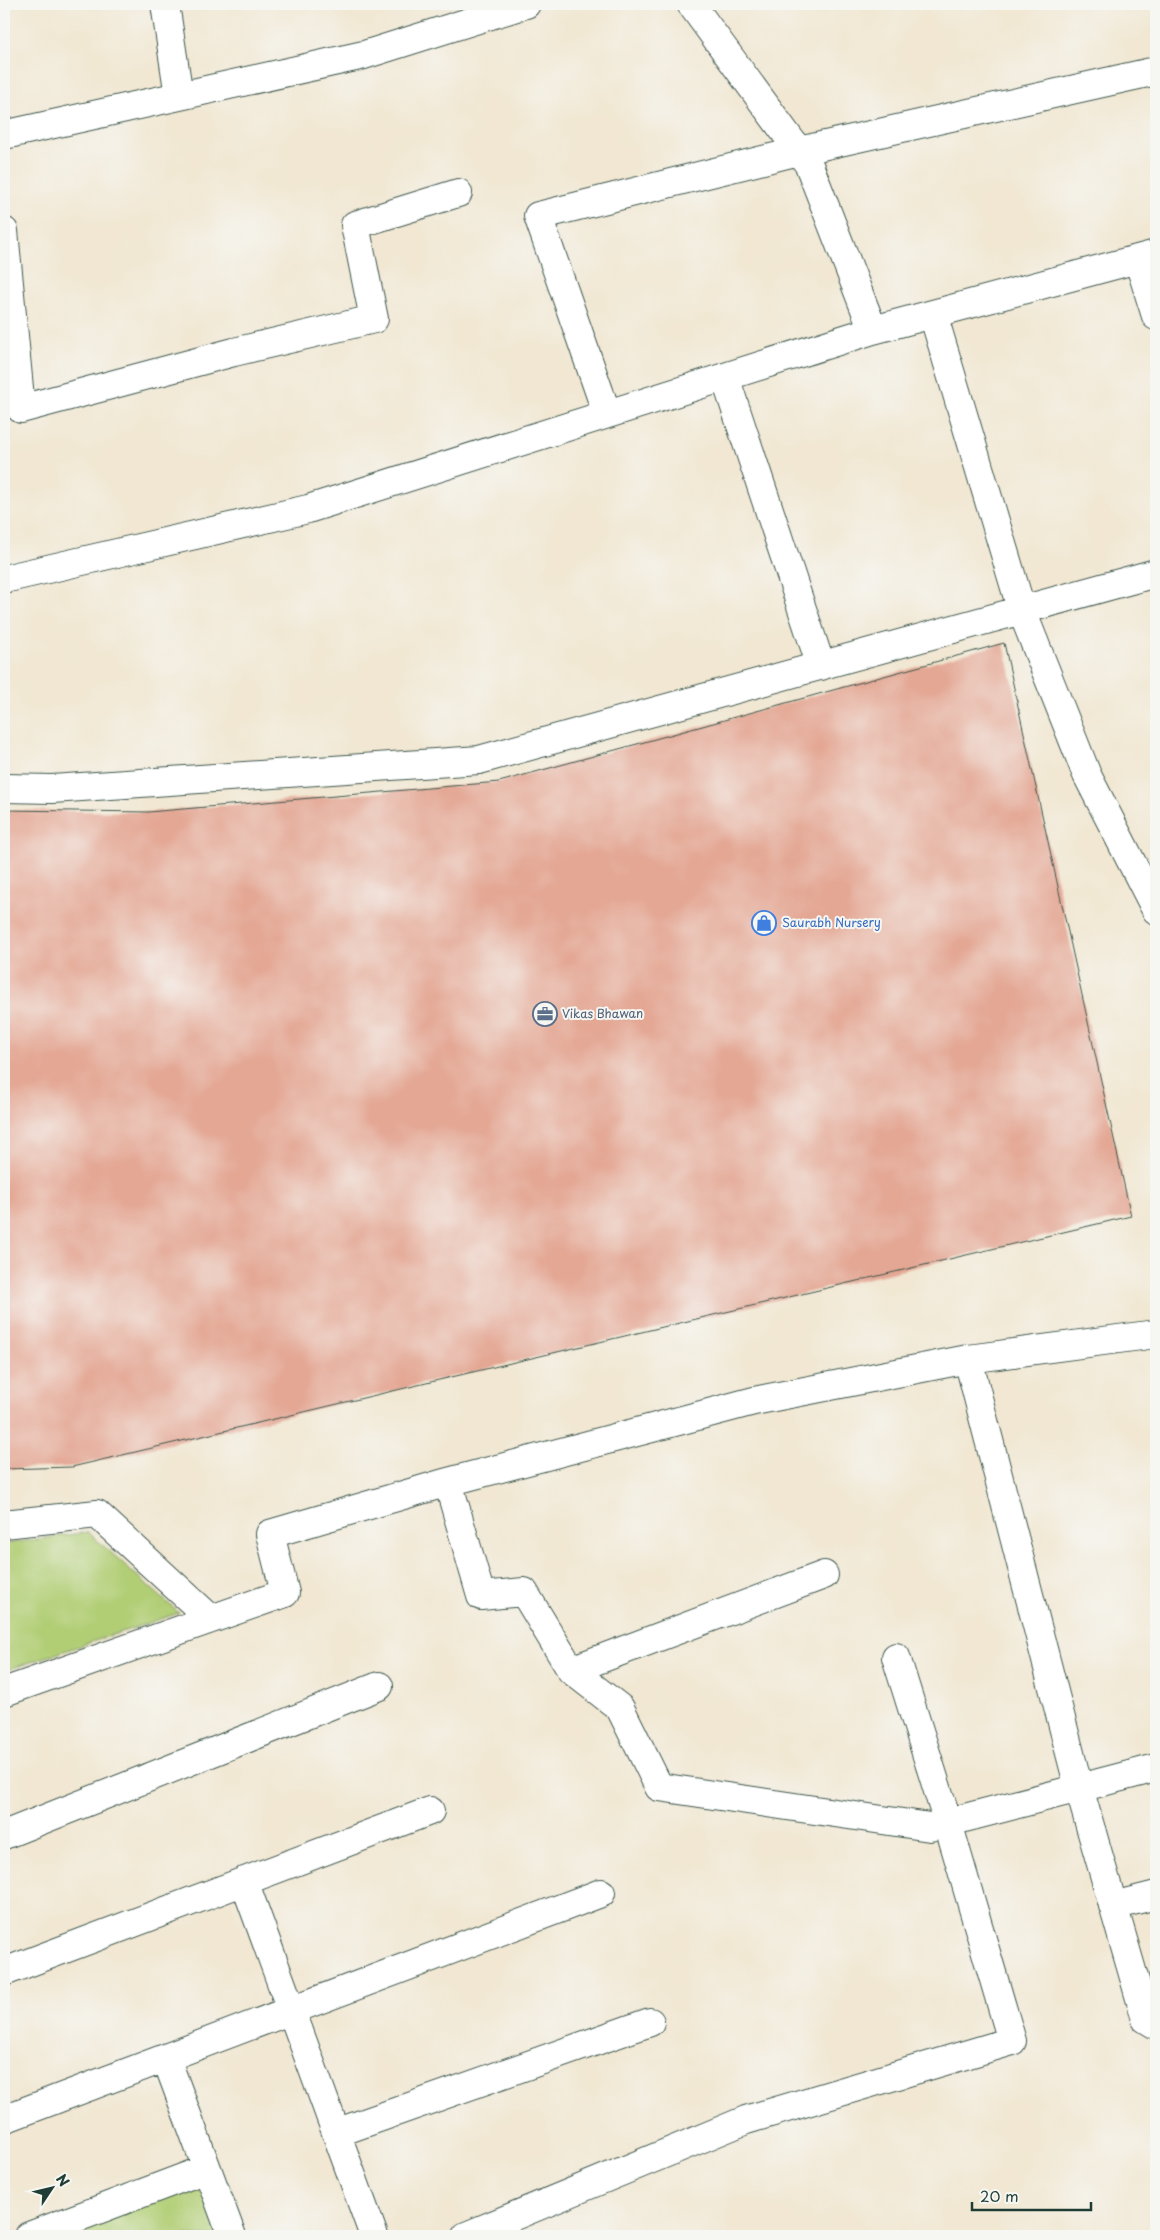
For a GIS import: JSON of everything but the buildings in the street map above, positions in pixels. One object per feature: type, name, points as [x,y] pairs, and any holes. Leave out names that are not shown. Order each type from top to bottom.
[{"type":"street","points":[[165,4],[179,96]]},
{"type":"street","points":[[4,135],[364,55],[526,4]]},
{"type":"street","points":[[691,4],[809,165],[873,330]]},
{"type":"street","points":[[607,414],[538,216],[799,151],[1156,71]]},
{"type":"street","points":[[4,231],[21,409],[234,352],[374,319],[355,225],[458,192]]},
{"type":"street","points":[[4,578],[308,508],[873,330],[1147,256],[1156,316]]},
{"type":"street","points":[[932,314],[1022,611],[1087,775],[1156,910]]},
{"type":"street","points":[[725,377],[821,666]]},
{"type":"street","points":[[4,788],[52,789],[478,760],[1156,573]]},
{"type":"street","points":[[4,1692],[285,1593],[270,1534],[448,1482],[754,1401],[968,1359],[1156,1334]]},
{"type":"street","points":[[968,1359],[1079,1788],[1146,2019],[1156,2025]]},
{"type":"street","points":[[448,1482],[481,1596],[524,1592],[571,1670],[620,1708],[659,1787],[930,1827],[1156,1768]]},
{"type":"street","points":[[4,1524],[97,1514],[212,1620]]},
{"type":"street","points":[[571,1670],[824,1575]]},
{"type":"street","points":[[466,2236],[746,2120],[1012,2041],[948,1823],[896,1657]]},
{"type":"street","points":[[4,1835],[379,1686]]},
{"type":"street","points":[[4,1972],[430,1811]]},
{"type":"street","points":[[244,1881],[374,2236]]},
{"type":"street","points":[[4,2119],[601,1893]]},
{"type":"street","points":[[1113,1906],[1156,1895]]},
{"type":"street","points":[[336,2133],[650,2022]]},
{"type":"street","points":[[166,2058],[232,2236]]},
{"type":"street","points":[[29,2236],[206,2169]]},
{"type":"green space","points":[[88,1532],[179,1613],[4,1671],[4,1544]]},
{"type":"green space","points":[[203,2177],[225,2236],[46,2236]]},
{"type":"place","name":"Saurabh Nursery","points":[[764,923]]},
{"type":"place","name":"Vikas Bhawan","points":[[545,1014]]}]
